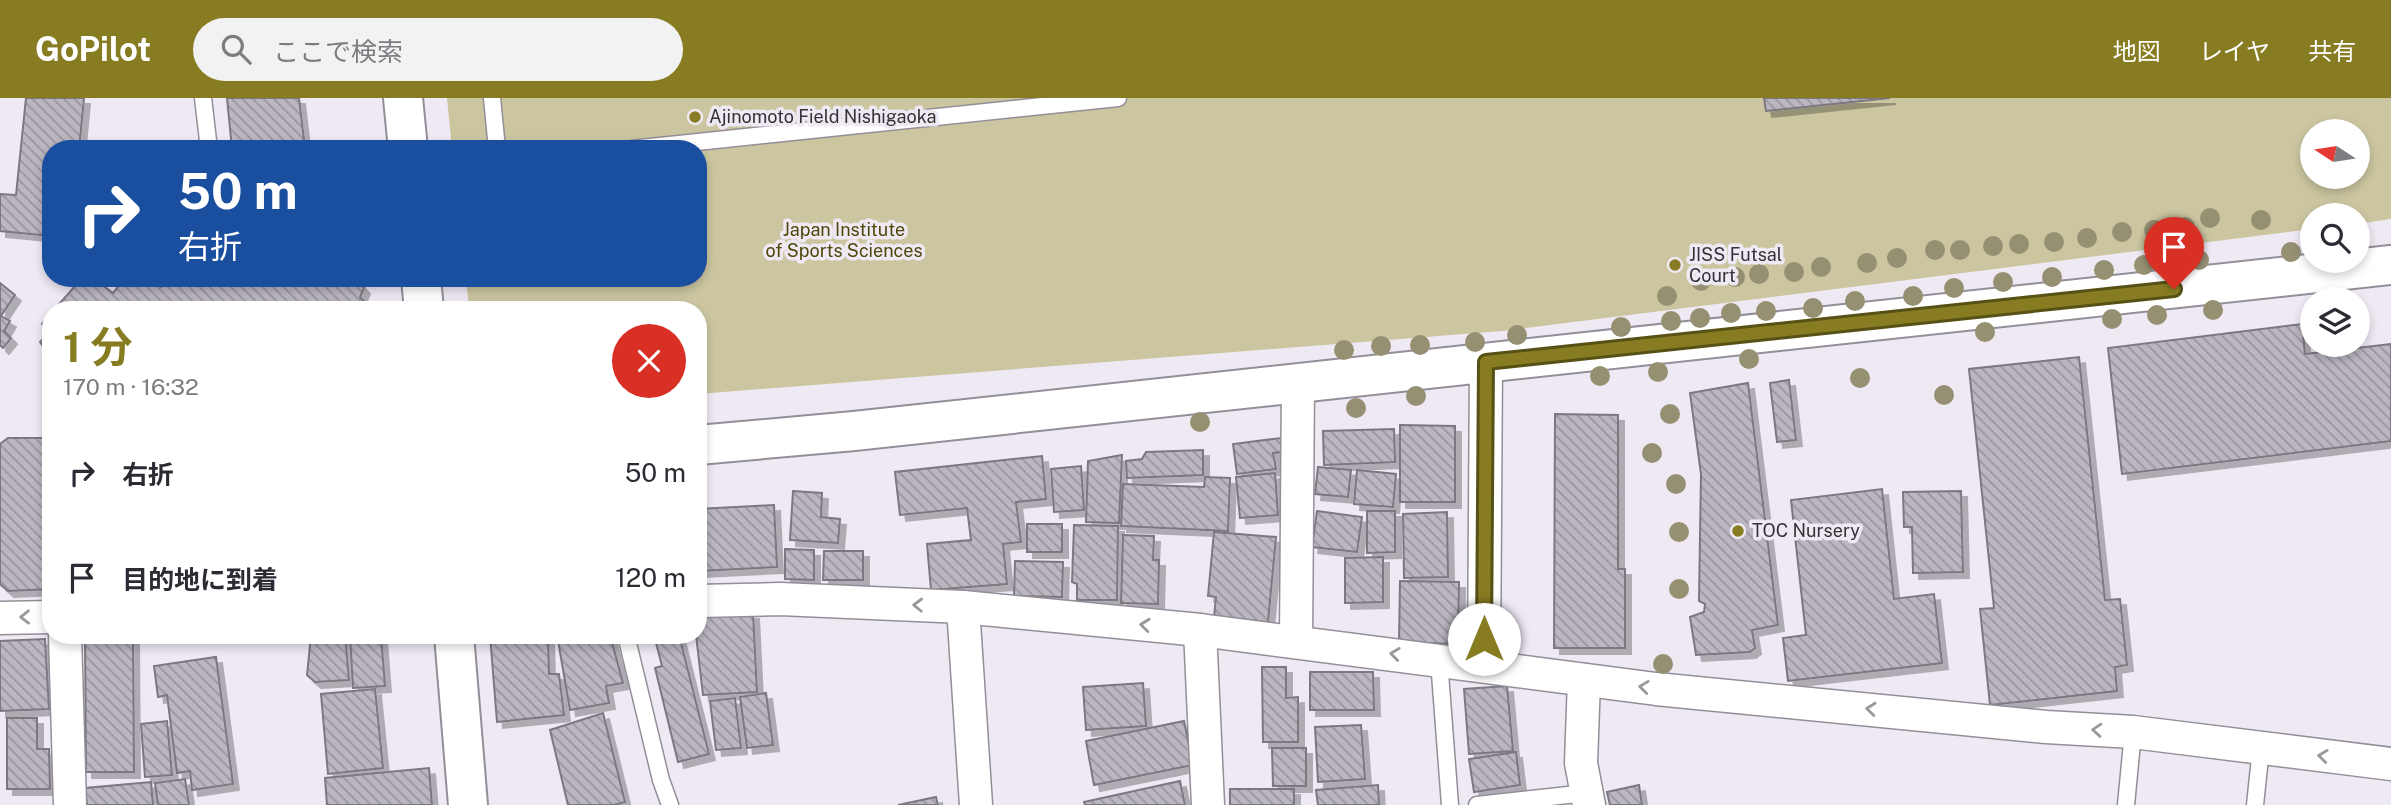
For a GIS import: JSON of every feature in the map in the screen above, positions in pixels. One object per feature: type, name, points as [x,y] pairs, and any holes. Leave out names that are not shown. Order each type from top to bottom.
[{"type":"street","points":[[403,98],[407,140]]},
{"type":"street","points":[[707,444],[854,431],[2391,265]]},
{"type":"street","points":[[1484,666],[1486,362]]},
{"type":"street","points":[[1296,642],[1298,383]]},
{"type":"street","points":[[707,601],[780,599],[962,607],[1200,630],[1656,689],[2046,727],[2133,732],[2391,764]]},
{"type":"street","points":[[962,607],[976,805]]},
{"type":"street","points":[[0,618],[42,617]]},
{"type":"street","points":[[1200,630],[1208,805]]},
{"type":"street","points":[[65,644],[70,805]]},
{"type":"street","points":[[455,644],[467,805]]},
{"type":"street","points":[[1584,680],[1581,764],[1588,799]]},
{"type":"lane","points":[[203,98],[208,140]]},
{"type":"lane","points":[[492,98],[496,140]]},
{"type":"lane","points":[[707,141],[1118,98]]},
{"type":"lane","points":[[628,644],[661,780],[670,805]]},
{"type":"lane","points":[[1439,660],[1450,805]]},
{"type":"lane","points":[[2126,805],[2133,732]]},
{"type":"lane","points":[[2255,805],[2261,748]]},
{"type":"lane","points":[[1477,805],[1588,799]]},
{"type":"green space","name":"Japan Institute of Sports Sciences","points":[[447,98],[2391,98],[2391,219],[2370,222],[2370,203],[2300,203],[2300,231],[1502,331],[707,393],[707,301],[468,301],[467,287],[707,287],[707,140],[451,140]]},
{"type":"building","points":[[26,98],[84,98],[80,140],[42,140],[42,235],[0,231],[0,194],[16,195]]},
{"type":"building","points":[[227,98],[299,98],[304,140],[231,140]]},
{"type":"building","points":[[1764,98],[1890,98],[1766,111]]},
{"type":"building","points":[[0,283],[15,295],[1,316],[10,321],[4,331],[11,338],[3,348],[0,345]]},
{"type":"building","points":[[74,287],[105,287],[113,293],[118,287],[364,288],[360,297],[364,301],[62,301]]},
{"type":"building","points":[[2300,324],[2300,357],[2370,357],[2370,346],[2391,344],[2391,441],[2122,474],[2108,348]]},
{"type":"building","points":[[2079,357],[2105,600],[2120,599],[2127,665],[2115,667],[2117,691],[1990,705],[1980,609],[1994,608],[1969,369]]},
{"type":"building","points":[[1789,380],[1796,440],[1777,442],[1770,383]]},
{"type":"building","points":[[1748,383],[1778,625],[1752,630],[1755,648],[1750,652],[1696,655],[1690,617],[1704,612],[1705,604],[1699,601],[1701,474],[1690,393]]},
{"type":"building","points":[[1555,414],[1618,415],[1618,569],[1625,569],[1625,648],[1554,648]]},
{"type":"building","points":[[1400,425],[1455,426],[1455,502],[1400,502]]},
{"type":"building","points":[[1394,429],[1395,462],[1324,465],[1323,431]]},
{"type":"building","points":[[8,438],[42,438],[42,589],[8,591],[0,584],[0,444]]},
{"type":"building","points":[[1281,438],[1283,452],[1273,453],[1276,469],[1237,474],[1233,444]]},
{"type":"building","points":[[1203,450],[1203,475],[1127,478],[1126,461],[1142,459],[1146,452]]},
{"type":"building","points":[[1122,455],[1119,523],[1086,522],[1088,461]]},
{"type":"building","points":[[1042,456],[1046,499],[1016,502],[1021,542],[1003,544],[1007,584],[931,590],[927,544],[971,540],[967,508],[900,515],[895,472]]},
{"type":"building","points":[[1081,466],[1084,510],[1054,512],[1051,469]]},
{"type":"building","points":[[1318,467],[1351,470],[1348,497],[1315,494]]},
{"type":"building","points":[[1357,470],[1396,474],[1393,507],[1354,504]]},
{"type":"building","points":[[1275,473],[1278,515],[1240,518],[1236,477]]},
{"type":"building","points":[[1205,477],[1230,478],[1228,531],[1121,526],[1123,484],[1204,487]]},
{"type":"building","points":[[1882,489],[1894,599],[1934,594],[1942,663],[1788,681],[1783,638],[1806,635],[1791,500]]},
{"type":"building","points":[[793,491],[822,493],[821,517],[840,519],[838,543],[790,540]]},
{"type":"building","points":[[1961,491],[1963,572],[1913,573],[1912,527],[1904,527],[1903,492]]},
{"type":"building","points":[[774,505],[777,567],[707,571],[707,509]]},
{"type":"building","points":[[1317,511],[1362,517],[1357,552],[1312,547]]},
{"type":"building","points":[[1367,511],[1395,511],[1395,552],[1367,553]]},
{"type":"building","points":[[1447,512],[1448,577],[1404,578],[1403,514]]},
{"type":"building","points":[[1027,524],[1062,524],[1062,552],[1027,552]]},
{"type":"building","points":[[1074,525],[1118,526],[1117,600],[1077,600],[1077,584],[1072,582]]},
{"type":"building","points":[[1214,532],[1276,537],[1268,622],[1214,617],[1216,597],[1208,596]]},
{"type":"building","points":[[1123,535],[1154,536],[1153,560],[1159,560],[1158,604],[1121,603]]},
{"type":"building","points":[[785,549],[814,550],[814,580],[785,579]]},
{"type":"building","points":[[824,551],[863,551],[863,580],[823,580]]},
{"type":"building","points":[[1383,557],[1383,602],[1345,603],[1345,558]]},
{"type":"building","points":[[1015,561],[1063,562],[1062,597],[1014,596]]},
{"type":"building","points":[[1400,581],[1459,582],[1458,644],[1399,642]]},
{"type":"building","points":[[753,613],[757,692],[703,695],[697,644],[707,644],[707,614]]},
{"type":"building","points":[[42,639],[42,644],[45,644],[49,709],[0,711],[0,641]]},
{"type":"building","points":[[85,644],[133,644],[134,772],[86,772]]},
{"type":"building","points":[[310,644],[346,644],[349,680],[315,682],[307,675]]},
{"type":"building","points":[[351,644],[382,644],[385,686],[353,688]]},
{"type":"building","points":[[491,644],[548,644],[549,674],[559,674],[564,715],[497,722]]},
{"type":"building","points":[[559,644],[612,644],[623,683],[606,686],[609,703],[570,710]]},
{"type":"building","points":[[656,644],[681,644],[709,754],[678,762],[655,668],[662,666]]},
{"type":"building","points":[[216,657],[233,784],[192,790],[190,771],[177,773],[167,695],[158,697],[154,666]]},
{"type":"building","points":[[1262,667],[1286,667],[1286,698],[1298,697],[1298,742],[1263,742]]},
{"type":"building","points":[[1310,672],[1373,672],[1374,710],[1310,710]]},
{"type":"building","points":[[1143,683],[1146,726],[1086,730],[1083,687]]},
{"type":"building","points":[[1507,686],[1513,751],[1469,754],[1464,689]]},
{"type":"building","points":[[375,689],[383,768],[328,774],[321,694]]},
{"type":"building","points":[[766,693],[773,745],[747,748],[740,697]]},
{"type":"building","points":[[735,698],[741,748],[716,750],[710,701]]},
{"type":"building","points":[[603,713],[625,802],[614,805],[568,805],[550,730]]},
{"type":"building","points":[[7,718],[37,718],[37,749],[49,749],[50,789],[7,789]]},
{"type":"building","points":[[167,721],[172,775],[145,777],[141,724]]},
{"type":"building","points":[[1184,721],[1193,765],[1094,785],[1086,741]]},
{"type":"building","points":[[1361,725],[1365,779],[1318,782],[1315,727]]},
{"type":"building","points":[[1272,748],[1306,748],[1306,786],[1273,786]]},
{"type":"building","points":[[1516,752],[1520,785],[1474,792],[1469,759]]},
{"type":"building","points":[[429,768],[432,805],[327,805],[325,778]]},
{"type":"building","points":[[185,779],[189,805],[158,805],[155,783]]},
{"type":"building","points":[[1180,781],[1185,805],[1085,805],[1084,802]]},
{"type":"building","points":[[151,782],[153,805],[87,805],[85,788]]},
{"type":"building","points":[[1378,785],[1379,805],[1318,805],[1316,790]]},
{"type":"building","points":[[1639,785],[1642,805],[1610,805],[1607,792]]},
{"type":"building","points":[[1230,789],[1294,789],[1294,805],[1230,805]]},
{"type":"building","points":[[936,797],[938,805],[898,805]]},
{"type":"place","name":"Ajinomoto Field Nishigaoka","points":[[695,117]]},
{"type":"place","name":"JISS Futsal Court","points":[[1675,265]]},
{"type":"place","name":"TOC Nursery","points":[[1738,531]]},
{"type":"route","points":[[1484,639],[1486,362],[2174,289]]}]
